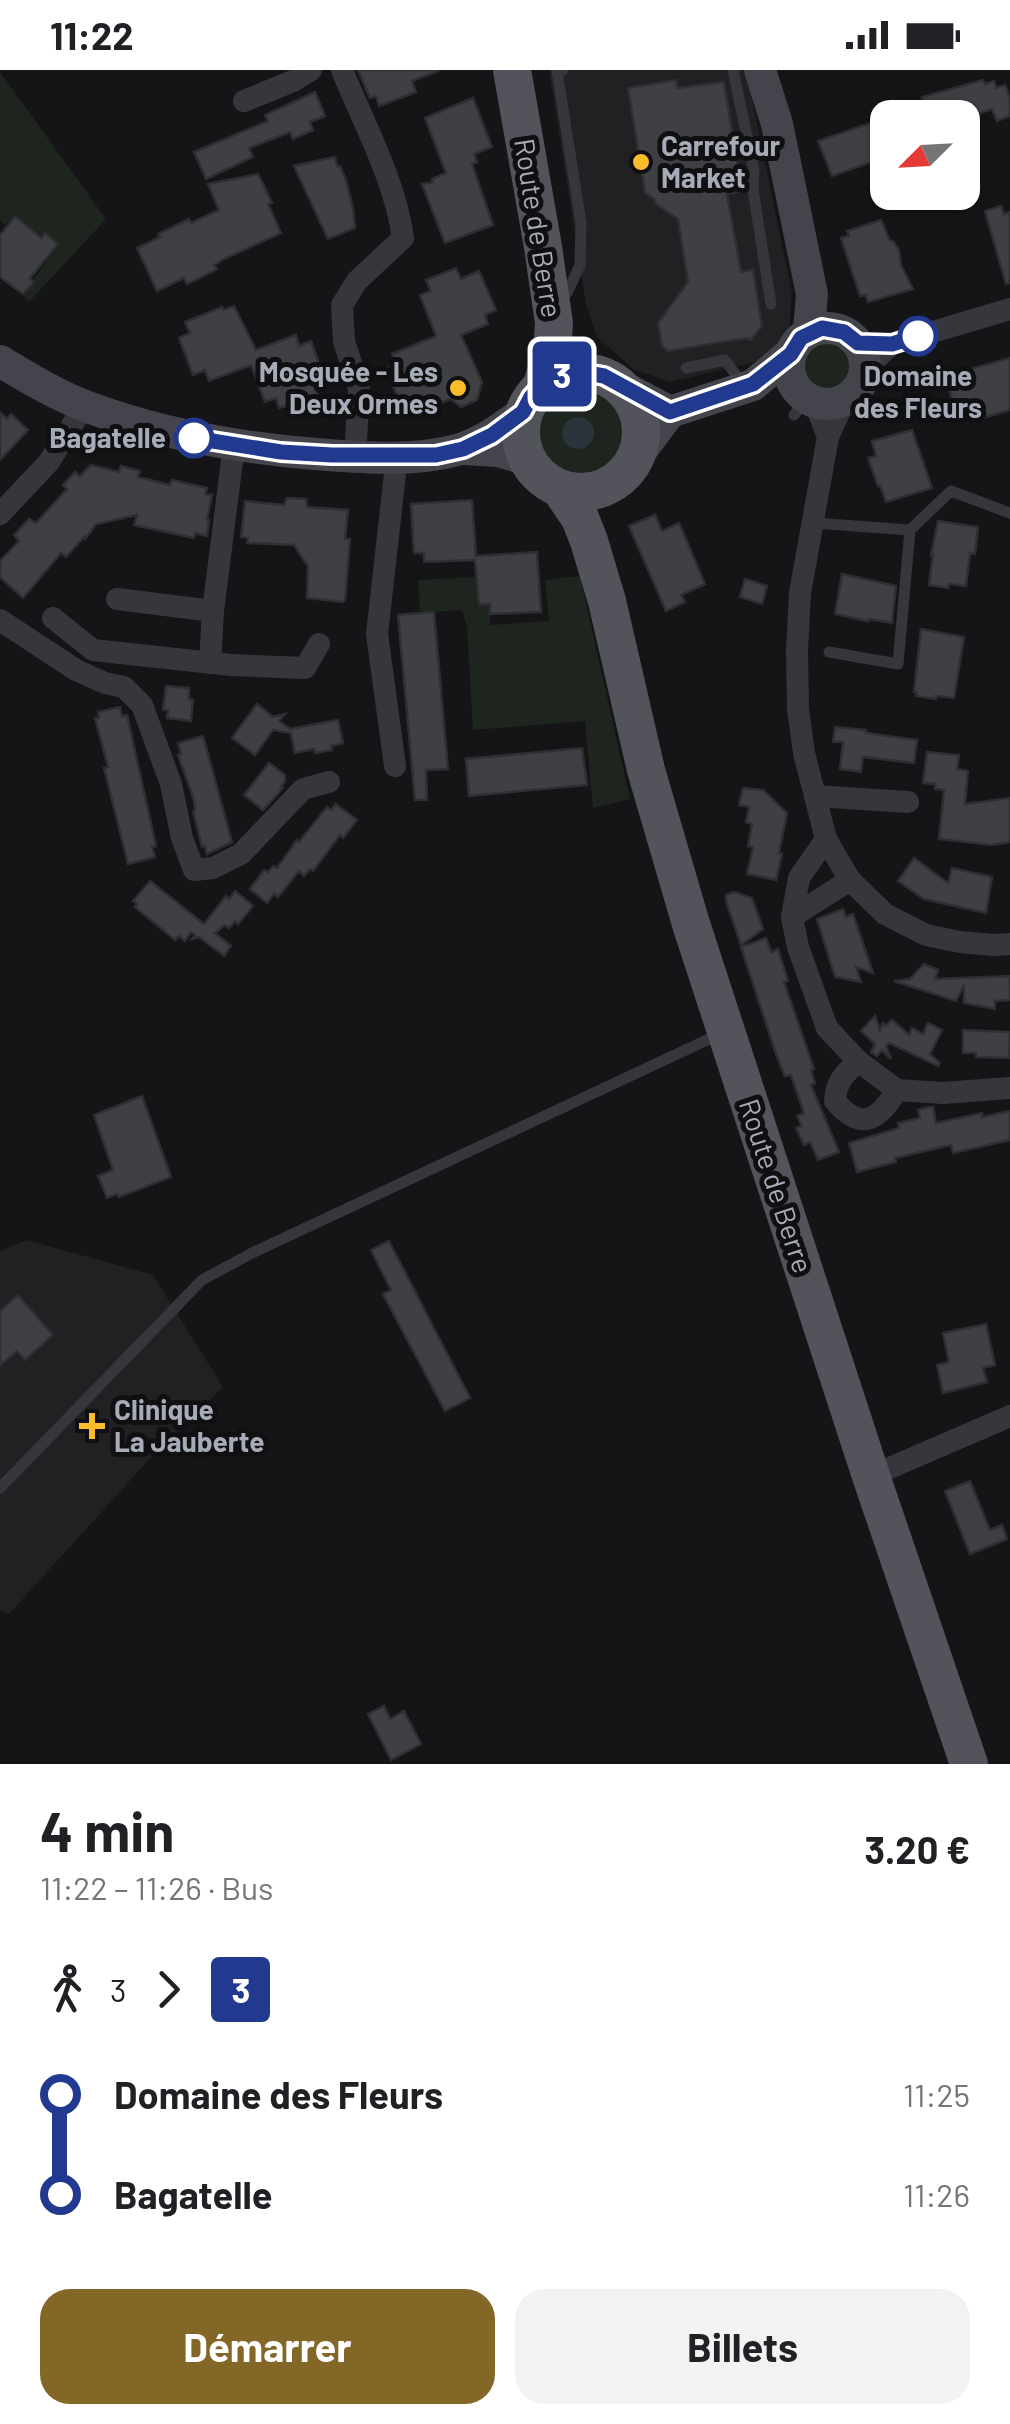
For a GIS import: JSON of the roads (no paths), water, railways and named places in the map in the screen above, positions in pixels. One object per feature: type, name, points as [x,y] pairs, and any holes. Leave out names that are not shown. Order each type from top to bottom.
[{"type":"main road","name":"Route de Berre","points":[[512,70],[554,323],[552,352],[533,398]]},
{"type":"main road","name":"Route de Berre","points":[[529,70],[570,316],[578,336],[611,380]]},
{"type":"main road","points":[[582,372],[611,380],[632,399],[640,416],[642,436],[627,469],[599,491],[580,493],[562,490],[540,478],[526,459],[520,436],[533,398],[561,374],[582,372]]},
{"type":"main road","name":"Route de Berre","points":[[608,602],[604,557],[608,501],[627,469]]},
{"type":"main road","name":"Route de Berre","points":[[562,490],[581,521],[608,602],[661,822],[871,1476],[969,1764]]},
{"type":"street","points":[[244,101],[311,70]]},
{"type":"street","points":[[342,70],[391,188],[404,238],[357,281],[342,305],[344,341],[359,389],[355,457]]},
{"type":"street","points":[[747,386],[812,402],[856,392],[863,380],[832,345],[812,294],[776,124],[760,70]]},
{"type":"street","points":[[627,469],[670,412],[747,386],[832,345],[892,344],[1010,309]]},
{"type":"street","points":[[832,345],[790,374],[812,402],[828,437],[800,593],[797,652],[804,754],[826,838],[850,880],[885,914],[926,935],[960,942],[1010,944]]},
{"type":"street","points":[[0,360],[84,406],[155,430],[281,452],[355,457],[436,455],[463,449],[492,435],[533,398]]},
{"type":"street","points":[[611,380],[670,412]]},
{"type":"street","points":[[0,514],[49,462],[84,406]]},
{"type":"street","points":[[210,663],[234,445]]},
{"type":"street","points":[[463,449],[498,451],[526,459]]},
{"type":"street","points":[[395,766],[378,634],[397,456]]},
{"type":"street","points":[[117,599],[213,612]]},
{"type":"street","points":[[53,618],[93,650],[210,663],[305,668],[319,644]]},
{"type":"street","points":[[0,620],[76,670],[124,688],[142,706],[171,784],[182,838],[194,870],[212,868],[240,854],[303,789],[329,782]]},
{"type":"street","points":[[815,796],[908,802]]},
{"type":"street","points":[[826,838],[799,878],[792,917],[798,947],[827,1028],[858,1062],[897,1090],[944,1093],[1010,1088]]},
{"type":"street","points":[[792,917],[850,880]]},
{"type":"street","points":[[858,1062],[836,1087],[836,1101],[847,1115],[862,1120],[874,1117],[897,1090]]},
{"type":"street","points":[[871,1476],[1010,1416]]},
{"type":"lane","points":[[563,70],[558,71],[582,223],[580,265],[567,293]]},
{"type":"lane","points":[[733,70],[754,170],[771,304]]},
{"type":"lane","points":[[686,368],[725,360],[747,386]]},
{"type":"lane","points":[[829,652],[898,664],[910,530],[951,491],[1010,513]]},
{"type":"lane","points":[[814,523],[910,530]]},
{"type":"lane","points":[[0,1488],[202,1280],[252,1252],[726,1031]]},
{"type":"place","name":"Carrefour Market","points":[[641,162]]},
{"type":"place","name":"Domaine des Fleurs","points":[[918,336]]},
{"type":"place","name":"Mosquée - Les Deux Ormes","points":[[458,388]]},
{"type":"place","name":"Bagatelle","points":[[194,438]]},
{"type":"place","name":"Clinique La Jauberte","points":[[92,1426]]}]
